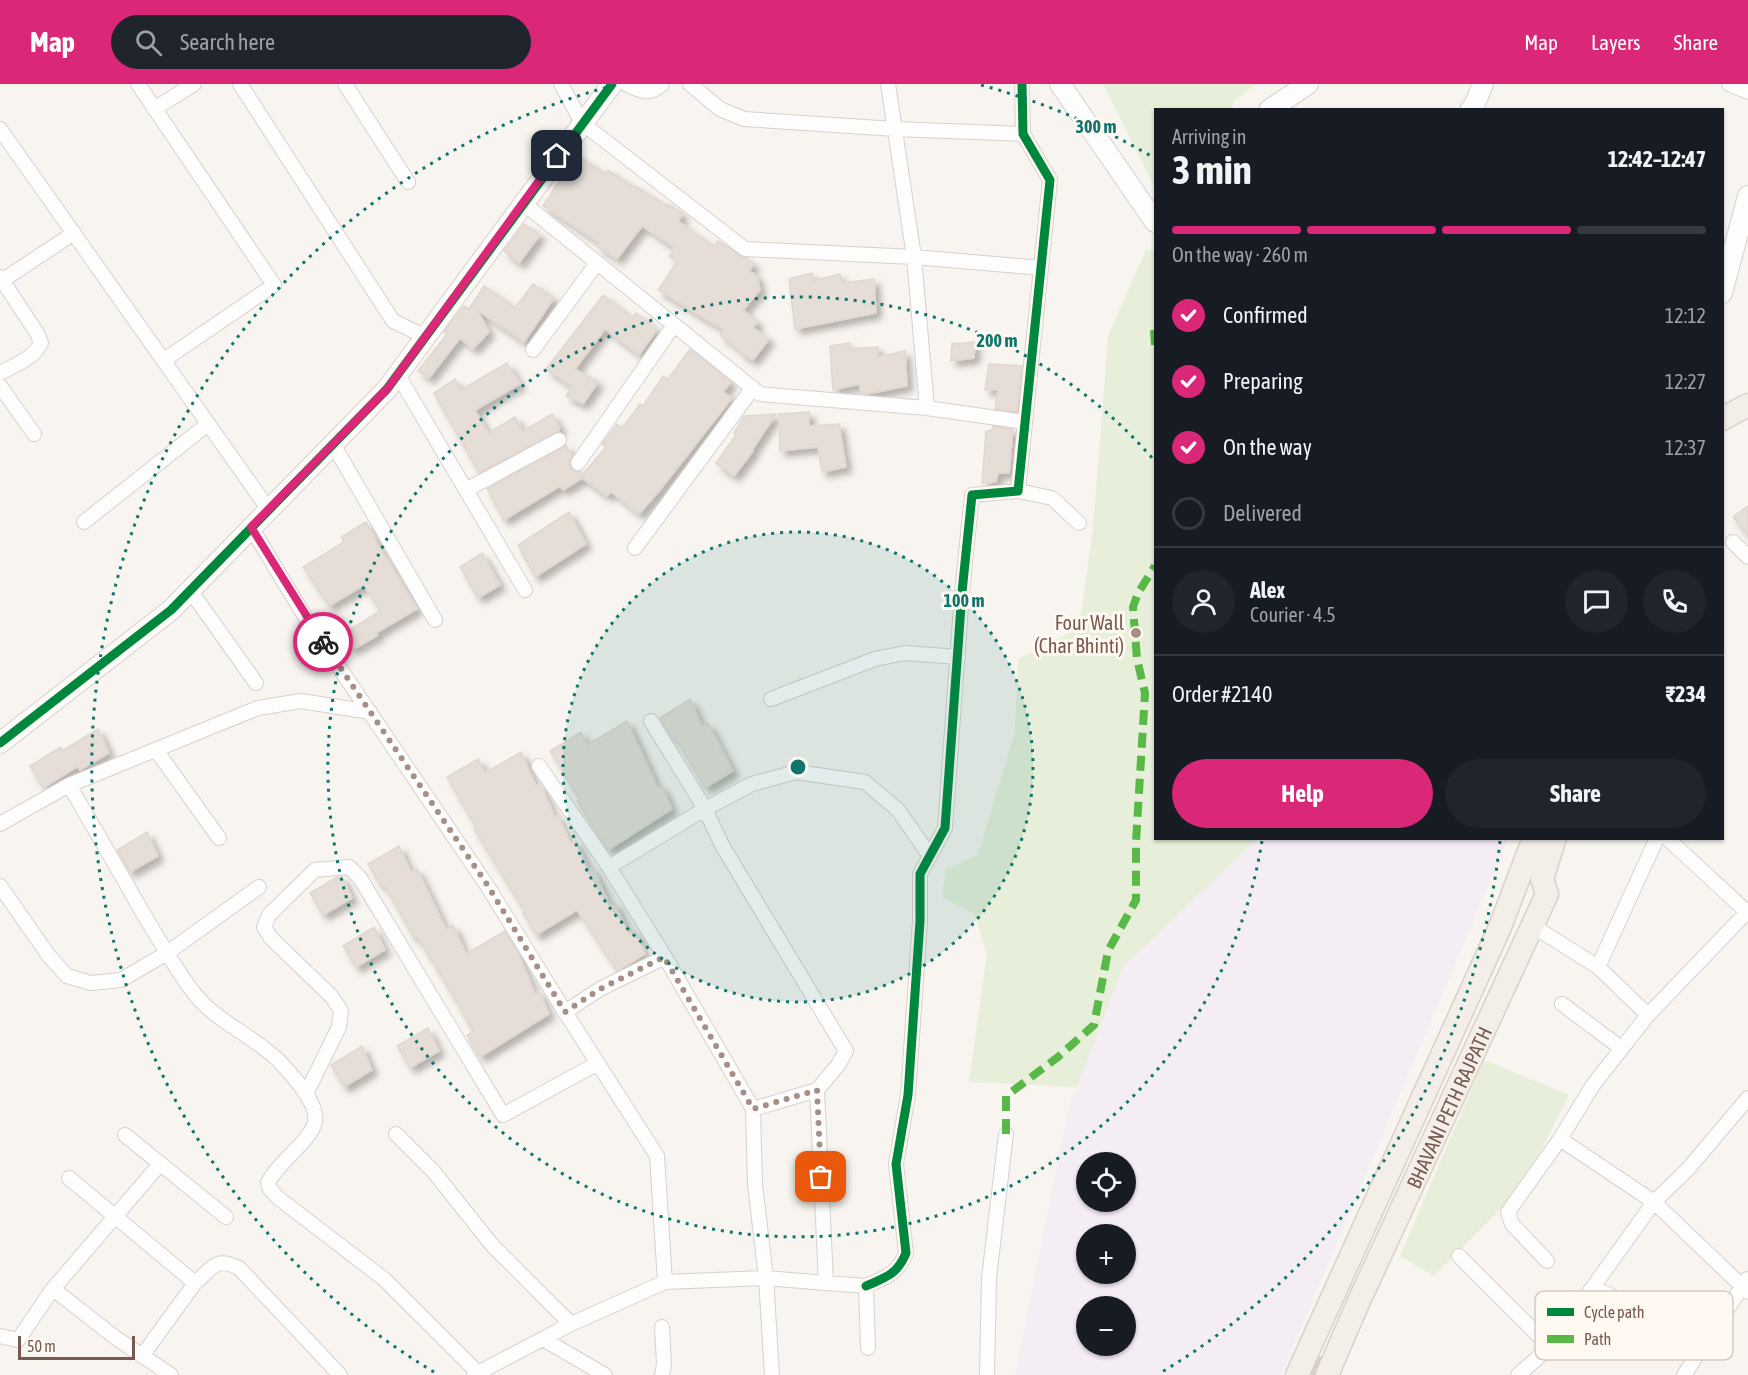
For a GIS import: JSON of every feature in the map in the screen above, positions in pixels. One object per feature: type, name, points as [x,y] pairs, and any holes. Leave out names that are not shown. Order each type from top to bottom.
[{"type":"main road","points":[[1724,418],[1748,405]]},
{"type":"main road","points":[[1297,1375],[1500,927],[1533,840]]},
{"type":"main road","name":"BHAVANI PETH RAJPATH","points":[[1324,1366],[1359,1301],[1533,926],[1547,894],[1542,879],[1554,840]]},
{"type":"main road","points":[[1324,1366],[1517,916],[1542,879]]},
{"type":"street","points":[[138,84],[274,285],[164,360]]},
{"type":"street","points":[[154,109],[194,84]]},
{"type":"street","points":[[240,84],[393,321],[426,337]]},
{"type":"street","points":[[345,84],[408,182]]},
{"type":"street","points":[[561,84],[582,123],[745,249],[914,257],[1041,268]]},
{"type":"street","points":[[0,743],[171,609],[387,389],[612,84]]},
{"type":"street","points":[[626,84],[643,93],[651,92],[662,84]]},
{"type":"street","points":[[690,84],[720,109],[744,119],[895,129],[1023,134]]},
{"type":"street","points":[[888,84],[914,257],[927,408]]},
{"type":"street","points":[[1018,491],[1050,180],[1023,134],[1022,84]]},
{"type":"street","points":[[1060,84],[1154,221]]},
{"type":"street","points":[[1272,108],[1308,84]]},
{"type":"street","points":[[1472,108],[1483,84]]},
{"type":"street","points":[[1729,84],[1748,92]]},
{"type":"street","points":[[0,129],[269,510]]},
{"type":"street","points":[[1725,269],[1748,196]]},
{"type":"street","points":[[523,203],[760,394],[927,408],[1025,422]]},
{"type":"street","points":[[0,373],[30,357],[37,351],[40,343],[37,333],[1,279],[74,233]]},
{"type":"street","points":[[533,350],[597,263]]},
{"type":"street","points":[[578,463],[674,325]]},
{"type":"street","points":[[398,375],[525,590]]},
{"type":"street","points":[[0,386],[34,434]]},
{"type":"street","points":[[635,548],[753,388]]},
{"type":"street","points":[[84,522],[208,424]]},
{"type":"street","points":[[466,490],[559,440]]},
{"type":"street","points":[[333,444],[435,620]]},
{"type":"street","points":[[69,785],[167,953],[194,993],[209,1009],[271,1053],[293,1077],[314,1109],[315,1122],[306,1137],[272,1175],[268,1183],[270,1189],[277,1197],[384,1279],[476,1374],[571,1324],[665,1282],[766,1278],[866,1286],[894,1273],[906,1253],[896,1164],[908,1095],[920,921],[920,874],[945,828],[972,495],[1018,491],[1052,498],[1078,523]]},
{"type":"street","points":[[251,527],[308,620],[488,886],[657,1156],[665,1282]]},
{"type":"street","points":[[1733,542],[1748,557]]},
{"type":"street","points":[[190,590],[256,682]]},
{"type":"street","points":[[771,699],[875,659],[905,653],[958,657]]},
{"type":"street","points":[[0,824],[69,785],[258,708],[301,700],[370,712]]},
{"type":"street","points":[[651,721],[705,809],[723,847],[846,1051],[838,1065],[817,1090],[753,1109]]},
{"type":"street","points":[[156,750],[219,838]]},
{"type":"street","points":[[539,766],[609,867],[753,1109],[755,1184],[766,1278],[772,1375]]},
{"type":"street","points":[[609,867],[705,809],[752,784],[796,772],[865,782],[898,810],[930,856]]},
{"type":"street","points":[[1598,967],[1656,840]]},
{"type":"street","points":[[1547,1262],[1512,1224],[1508,1212],[1560,1139],[1593,1085],[1621,1048],[1648,1015],[1747,913],[1669,840]]},
{"type":"street","points":[[306,1094],[339,1027],[341,1011],[332,997],[271,938],[264,927],[269,915],[315,870],[349,867],[360,878],[503,1115],[598,1063]]},
{"type":"street","points":[[0,886],[49,956],[67,976],[91,983],[121,980],[167,953],[260,887]]},
{"type":"street","points":[[1533,926],[1598,967],[1648,1015]]},
{"type":"street","points":[[565,1012],[600,989],[664,957]]},
{"type":"street","points":[[1562,1004],[1621,1048]]},
{"type":"street","points":[[817,1090],[826,1283]]},
{"type":"street","points":[[1591,1291],[1654,1202],[1688,1169],[1748,1098]]},
{"type":"street","points":[[396,1134],[434,1171],[492,1245],[571,1324]]},
{"type":"street","points":[[987,1375],[989,1278],[1006,1134]]},
{"type":"street","points":[[125,1135],[226,1217]]},
{"type":"street","points":[[1560,1139],[1654,1202],[1746,1285],[1733,1303]]},
{"type":"street","points":[[0,1336],[18,1340],[52,1290],[160,1164]]},
{"type":"street","points":[[69,1179],[195,1283]]},
{"type":"street","points":[[1459,1256],[1535,1332]]},
{"type":"street","points":[[142,1356],[195,1283],[219,1263],[226,1262],[239,1268],[340,1375]]},
{"type":"street","points":[[866,1286],[868,1348]]},
{"type":"street","points":[[1593,1288],[1600,1291]]},
{"type":"street","points":[[52,1290],[167,1374]]},
{"type":"street","points":[[662,1327],[664,1364],[662,1375]]},
{"type":"street","points":[[543,1339],[605,1375]]},
{"type":"street","points":[[1518,1375],[1535,1360]]},
{"type":"street","points":[[1684,1375],[1693,1360]]},
{"type":"shaded area","points":[[1256,840],[1508,840],[1281,1375],[1015,1375],[1068,1110],[1123,967]]},
{"type":"green space","points":[[1103,84],[1256,84],[1235,100],[1231,108],[1154,108],[1154,186]]},
{"type":"green space","points":[[1146,250],[1154,250],[1154,840],[1256,840],[1123,967],[1077,1087],[969,1082],[987,954],[974,914],[942,897],[946,869],[978,855],[1015,732],[1018,659],[1079,628],[1093,528],[1108,336]]},
{"type":"green space","points":[[1484,1060],[1569,1095],[1523,1186],[1434,1276],[1400,1256]]},
{"type":"building","points":[[576,155],[606,174],[608,170],[683,214],[678,221],[714,247],[718,241],[754,264],[749,271],[757,276],[760,290],[743,310],[758,322],[753,328],[769,339],[753,360],[740,353],[741,351],[720,335],[724,330],[658,290],[677,262],[669,256],[675,248],[642,226],[617,259],[598,247],[600,243],[543,206]]},
{"type":"building","points":[[524,224],[540,235],[519,263],[504,251]]},
{"type":"building","points":[[812,273],[813,281],[840,274],[842,283],[874,279],[876,313],[795,329],[789,279]]},
{"type":"building","points":[[533,284],[554,298],[524,342],[477,310],[489,332],[473,349],[460,338],[429,378],[418,371],[447,334],[444,332],[449,325],[464,306],[469,309],[484,286],[515,308]]},
{"type":"building","points":[[603,295],[633,318],[636,313],[657,330],[639,355],[605,329],[575,369],[598,382],[583,404],[566,396],[572,387],[546,369]]},
{"type":"building","points":[[975,342],[974,358],[951,361],[952,344]]},
{"type":"building","points":[[850,343],[850,349],[878,347],[878,357],[905,351],[907,386],[867,394],[860,393],[860,384],[833,390],[830,346]]},
{"type":"building","points":[[690,349],[731,382],[723,392],[732,398],[639,514],[611,492],[607,496],[582,478],[563,490],[560,486],[504,520],[487,489],[566,445],[572,456],[569,462],[570,467],[573,471],[581,471],[582,475],[606,447],[602,444],[617,424],[622,428],[640,404],[643,406],[663,376],[668,379]]},
{"type":"building","points":[[507,363],[520,384],[475,410],[488,433],[515,417],[523,431],[552,414],[560,428],[559,431],[479,473],[434,393],[455,379],[461,390]]},
{"type":"building","points":[[989,364],[1022,366],[1017,412],[995,409],[998,390],[985,390]]},
{"type":"building","points":[[809,412],[809,426],[839,424],[846,467],[822,472],[818,447],[780,451],[779,414]]},
{"type":"building","points":[[776,414],[734,476],[716,463],[736,435],[734,433],[744,416]]},
{"type":"building","points":[[993,426],[1013,429],[1009,473],[998,473],[996,482],[982,483],[986,431],[992,430]]},
{"type":"building","points":[[1748,506],[1748,536],[1733,517]]},
{"type":"building","points":[[569,512],[586,544],[535,577],[518,545]]},
{"type":"building","points":[[366,522],[417,609],[352,650],[343,634],[380,611],[364,585],[329,606],[303,567],[344,542],[341,537]]},
{"type":"building","points":[[482,553],[500,585],[478,598],[460,567]]},
{"type":"building","points":[[690,699],[702,726],[708,723],[733,771],[705,788],[675,738],[673,739],[660,718]]},
{"type":"building","points":[[627,721],[658,788],[662,786],[672,809],[608,850],[577,801],[580,800],[550,751],[581,732],[587,745]]},
{"type":"building","points":[[98,729],[109,753],[80,770],[78,766],[43,788],[30,766],[61,747],[62,751]]},
{"type":"building","points":[[521,752],[536,786],[540,784],[555,817],[558,815],[571,844],[576,842],[589,870],[593,868],[610,905],[615,903],[629,934],[635,930],[645,954],[617,971],[577,910],[536,935],[523,913],[525,912],[474,829],[476,828],[447,777],[478,759],[485,773]]},
{"type":"building","points":[[147,832],[158,856],[130,872],[117,850]]},
{"type":"building","points":[[399,846],[411,872],[417,869],[446,929],[453,925],[466,954],[505,931],[518,953],[535,993],[539,991],[549,1014],[480,1057],[467,1035],[473,1032],[456,1001],[417,936],[414,938],[384,885],[381,886],[368,864]]},
{"type":"building","points":[[337,877],[342,877],[352,898],[323,915],[310,893]]},
{"type":"building","points":[[374,927],[385,950],[356,967],[343,946]]},
{"type":"building","points":[[428,1028],[439,1051],[410,1068],[397,1046]]},
{"type":"building","points":[[362,1046],[372,1070],[344,1087],[331,1065]]},
{"type":"tunnel","points":[[1313,1375],[1321,1357]]},
{"type":"marked path","points":[[1006,1134],[1006,1096],[1058,1057],[1094,1025],[1108,951],[1136,900],[1136,842],[1145,693],[1137,659],[1133,607],[1138,593],[1154,568]]},
{"type":"cycle path","points":[[0,743],[171,610],[387,389],[612,84]]},
{"type":"cycle path","points":[[866,1286],[895,1271],[906,1253],[896,1164],[908,1095],[920,921],[920,874],[945,828],[962,592],[972,495],[1018,491],[1050,180],[1023,134],[1022,84]]},
{"type":"way so far","points":[[323,642],[488,886],[565,1012],[600,989],[664,957],[753,1109],[817,1090],[821,1177]]},
{"type":"place","name":"Four Wall (Char Bhinti)","points":[[1136,633]]},
{"type":"route","points":[[323,642],[251,527],[387,389],[557,156]]}]
